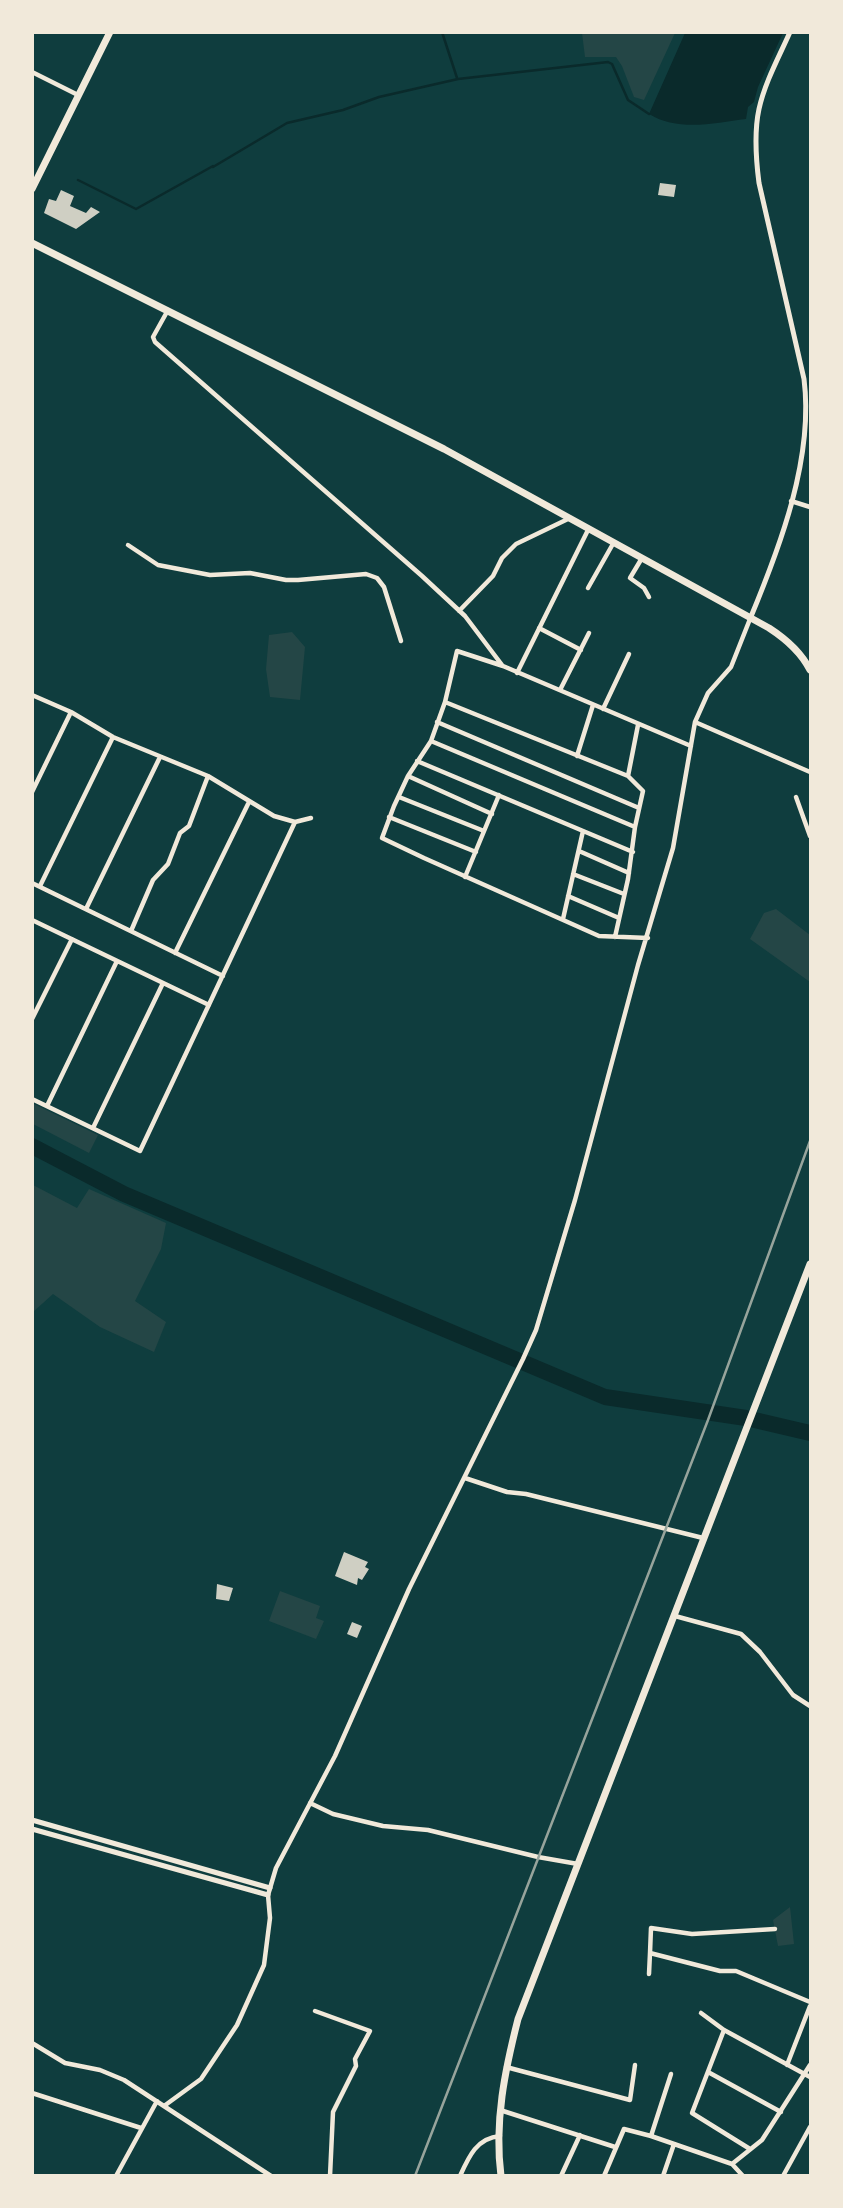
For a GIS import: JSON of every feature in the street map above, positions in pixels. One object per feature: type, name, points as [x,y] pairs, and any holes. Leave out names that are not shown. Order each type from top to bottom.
[{"type":"main road","points":[[32,189],[110,32]]},
{"type":"main road","points":[[32,243],[444,449],[589,528],[786,639],[806,662],[810,670]]},
{"type":"main road","points":[[502,2176],[500,2110],[506,2067],[518,2019],[810,1264]]},
{"type":"street","points":[[164,2106],[201,2079],[237,2024],[264,1965],[270,1918],[268,1895],[276,1868],[335,1756],[409,1588],[524,1359],[536,1330],[575,1200],[638,965],[648,938],[674,848],[695,722],[708,693],[731,667],[773,564],[791,501],[803,449],[806,395],[793,326],[759,183],[757,158],[759,110],[764,92],[790,32]]},
{"type":"street","points":[[32,72],[78,95]]},
{"type":"street","points":[[168,310],[153,337],[155,342],[459,611],[503,666]]},
{"type":"street","points":[[791,501],[810,507]]},
{"type":"street","points":[[459,611],[493,576],[502,558],[516,544],[570,518]]},
{"type":"street","points":[[517,673],[589,528]]},
{"type":"street","points":[[588,588],[614,542]]},
{"type":"street","points":[[128,545],[158,564],[210,575],[250,573],[286,580],[366,574],[377,578],[384,587],[401,640]]},
{"type":"street","points":[[642,558],[630,578],[644,588],[648,597]]},
{"type":"street","points":[[539,628],[581,650]]},
{"type":"street","points":[[560,690],[589,634]]},
{"type":"street","points":[[648,938],[600,936],[382,838],[389,817],[408,776],[431,742],[445,702],[457,651],[503,666],[691,746]]},
{"type":"street","points":[[603,709],[629,654]]},
{"type":"street","points":[[32,695],[71,712],[113,737],[208,776],[274,816],[295,822],[310,818]]},
{"type":"street","points":[[445,702],[628,776],[643,791],[616,937]]},
{"type":"street","points":[[577,756],[593,705]]},
{"type":"street","points":[[32,792],[71,712]]},
{"type":"street","points":[[437,722],[640,808]]},
{"type":"street","points":[[695,722],[810,772]]},
{"type":"street","points":[[628,776],[638,725]]},
{"type":"street","points":[[40,886],[113,737]]},
{"type":"street","points":[[431,742],[635,827]]},
{"type":"street","points":[[86,909],[160,757]]},
{"type":"street","points":[[417,761],[633,852]]},
{"type":"street","points":[[130,931],[153,880],[168,864],[180,833],[189,826],[208,776]]},
{"type":"street","points":[[408,776],[492,814]]},
{"type":"street","points":[[466,876],[499,795]]},
{"type":"street","points":[[399,797],[484,831]]},
{"type":"street","points":[[796,797],[810,836]]},
{"type":"street","points":[[175,953],[249,802]]},
{"type":"street","points":[[389,817],[476,852]]},
{"type":"street","points":[[32,1099],[140,1151],[295,822]]},
{"type":"street","points":[[563,919],[583,831]]},
{"type":"street","points":[[579,851],[629,872]]},
{"type":"street","points":[[573,874],[624,894]]},
{"type":"street","points":[[32,883],[223,976]]},
{"type":"street","points":[[568,896],[618,918]]},
{"type":"street","points":[[32,920],[209,1005]]},
{"type":"street","points":[[32,1019],[72,939]]},
{"type":"street","points":[[47,1106],[118,961]]},
{"type":"street","points":[[93,1128],[163,983]]},
{"type":"street","points":[[465,1478],[507,1492],[526,1494],[704,1538]]},
{"type":"street","points":[[675,1616],[741,1634],[760,1652],[793,1695],[810,1706]]},
{"type":"street","points":[[310,1803],[333,1814],[383,1826],[428,1830],[578,1864]]},
{"type":"street","points":[[32,1820],[270,1888]]},
{"type":"street","points":[[32,1830],[268,1895]]},
{"type":"street","points":[[649,1974],[651,1928],[692,1934],[775,1929]]},
{"type":"street","points":[[650,1953],[720,1972],[736,1971],[810,2002]]},
{"type":"street","points":[[788,2064],[810,2006]]},
{"type":"street","points":[[315,2011],[370,2031],[355,2058],[356,2066],[333,2112],[330,2176]]},
{"type":"street","points":[[701,2014],[724,2030],[810,2077]]},
{"type":"street","points":[[724,2030],[692,2113],[750,2149]]},
{"type":"street","points":[[32,2043],[65,2063],[100,2070],[124,2080],[271,2176]]},
{"type":"street","points":[[506,2067],[630,2100],[635,2065]]},
{"type":"street","points":[[732,2164],[762,2140],[810,2065]]},
{"type":"street","points":[[708,2072],[781,2112]]},
{"type":"street","points":[[651,2136],[670,2074]]},
{"type":"street","points":[[32,2093],[141,2128]]},
{"type":"street","points":[[116,2176],[157,2101]]},
{"type":"street","points":[[500,2110],[616,2147]]},
{"type":"street","points":[[783,2176],[810,2127]]},
{"type":"street","points":[[604,2176],[624,2129],[651,2136],[732,2164],[743,2176]]},
{"type":"street","points":[[561,2176],[580,2135]]},
{"type":"street","points":[[460,2176],[476,2146],[488,2137],[500,2136]]},
{"type":"street","points":[[663,2176],[674,2144]]},
{"type":"shaded area","points":[[582,32],[675,33],[644,100],[634,97],[622,66],[616,57],[585,57]]},
{"type":"shaded area","points":[[685,33],[783,33],[758,87],[754,102],[748,107],[746,119],[684,125],[660,120],[649,114]]},
{"type":"shaded area","points":[[292,632],[305,647],[300,700],[270,697],[266,669],[269,635]]},
{"type":"shaded area","points":[[776,909],[810,935],[810,982],[750,939],[764,913]]},
{"type":"shaded area","points":[[32,1103],[98,1135],[89,1153],[33,1124]]},
{"type":"shaded area","points":[[33,1185],[77,1208],[89,1189],[166,1223],[161,1249],[135,1301],[166,1322],[154,1352],[100,1327],[53,1294],[33,1312]]},
{"type":"shaded area","points":[[280,1591],[320,1606],[316,1618],[324,1621],[316,1639],[269,1621]]},
{"type":"shaded area","points":[[790,1907],[794,1944],[778,1946],[773,1920]]},
{"type":"building","points":[[660,183],[676,185],[674,197],[658,195]]},
{"type":"building","points":[[61,190],[74,196],[70,206],[86,213],[91,207],[100,212],[76,229],[44,213],[49,199],[56,201]]},
{"type":"building","points":[[344,1552],[368,1562],[365,1567],[369,1569],[362,1580],[358,1578],[357,1585],[335,1576]]},
{"type":"building","points":[[217,1584],[233,1588],[229,1601],[216,1599]]},
{"type":"building","points":[[352,1622],[362,1626],[357,1638],[347,1634]]},
{"type":"waterway","points":[[442,32],[457,78]]},
{"type":"waterway","points":[[213,167],[287,123],[343,110],[379,97],[458,79],[608,62],[612,64],[628,100],[649,114]]},
{"type":"waterway","points":[[78,180],[136,209],[213,166]]},
{"type":"waterway","points":[[32,1146],[124,1194],[605,1397],[746,1418],[810,1433]]},
{"type":"railway","points":[[415,2176],[708,1420],[810,1141]]}]
